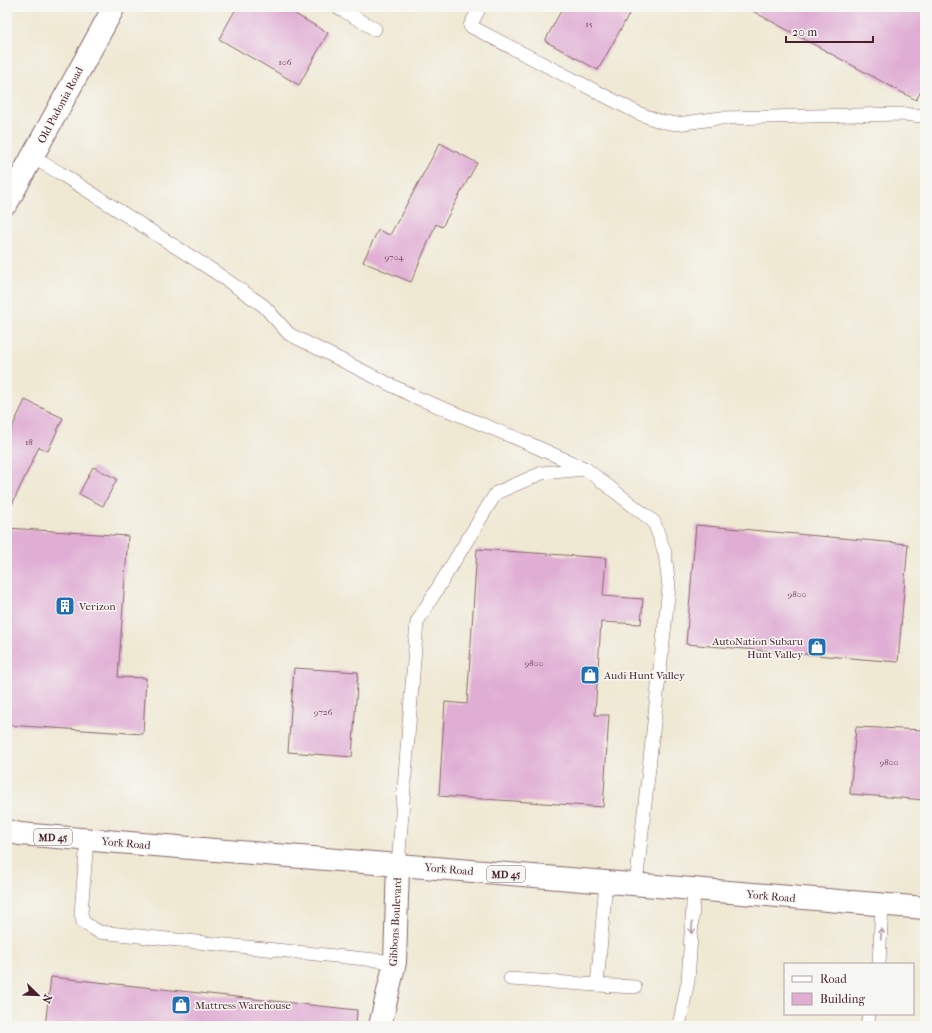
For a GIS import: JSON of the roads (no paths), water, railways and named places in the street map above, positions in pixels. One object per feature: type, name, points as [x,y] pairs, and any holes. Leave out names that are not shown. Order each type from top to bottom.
[{"type":"main road","name":"Old Padonia Road","points":[[7,203],[114,7]]},
{"type":"main road","name":"York Road","points":[[11,834],[925,908]]},
{"type":"main road","name":"Gibbons Boulevard","points":[[380,1026],[395,962],[398,865]]},
{"type":"lane","points":[[337,7],[375,29]]},
{"type":"lane","points":[[480,7],[470,26],[638,113],[659,121],[677,124],[721,118],[901,114],[922,116],[925,114]]},
{"type":"lane","points":[[32,157],[60,173],[258,301],[289,334],[413,396],[516,438],[586,469],[654,522],[665,553],[669,587],[636,885]]},
{"type":"lane","points":[[398,865],[417,622],[496,493],[542,473],[586,469]]},
{"type":"lane","points":[[87,840],[80,913],[83,922],[99,932],[395,962]]},
{"type":"lane","points":[[597,985],[606,882]]},
{"type":"lane","points":[[679,1026],[688,981],[694,889]]},
{"type":"lane","points":[[878,963],[882,905]]},
{"type":"lane","points":[[510,979],[635,987]]},
{"type":"lane","points":[[867,1026],[870,1015]]},
{"type":"place","name":"Verizon","points":[[65,606]]},
{"type":"place","name":"AutoNation Subaru Hunt Valley","points":[[817,647]]},
{"type":"place","name":"Audi Hunt Valley","points":[[590,675]]},
{"type":"place","name":"Mattress Warehouse","points":[[181,1005]]}]
